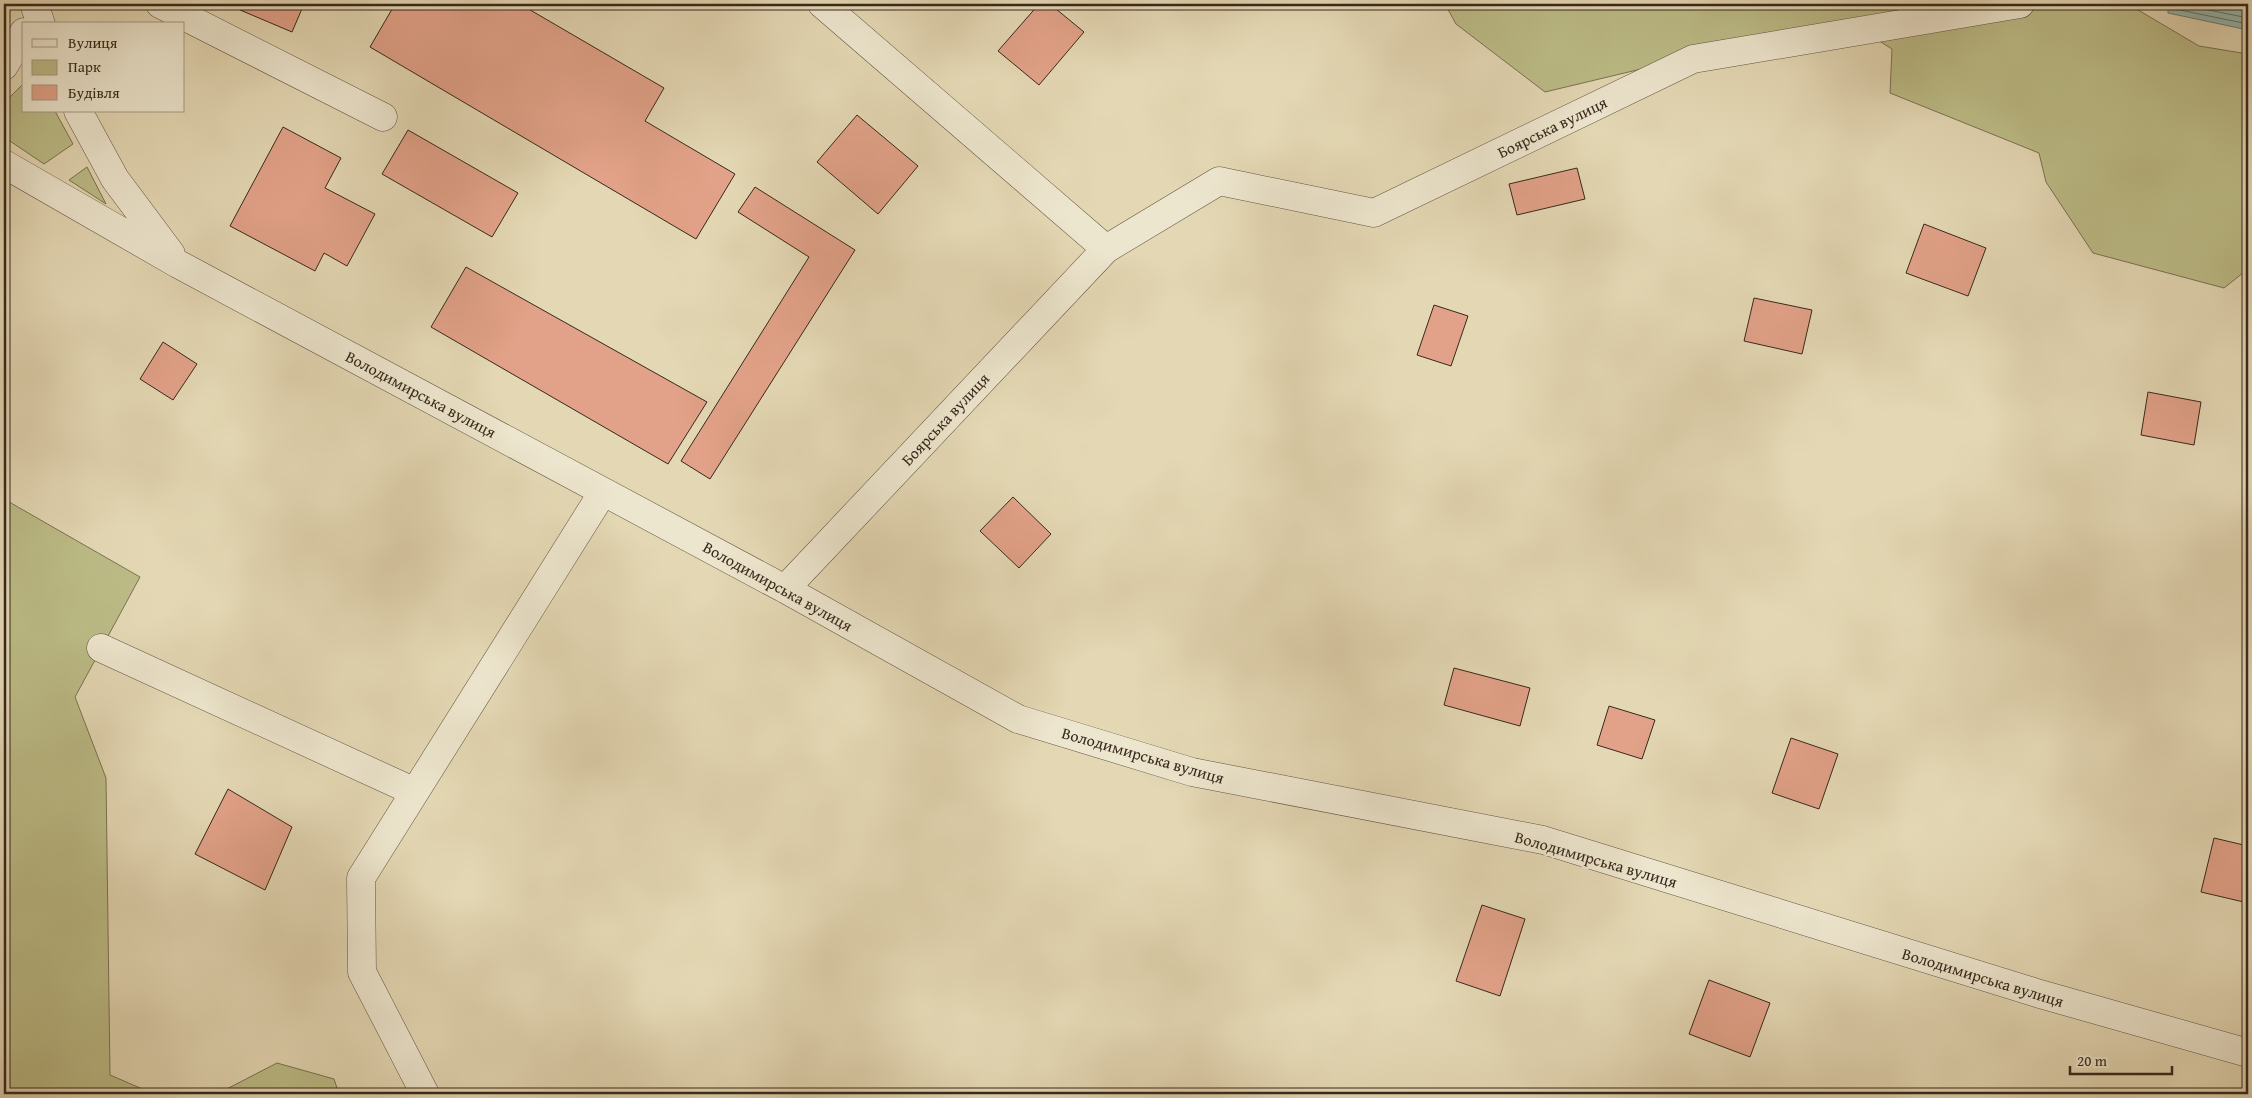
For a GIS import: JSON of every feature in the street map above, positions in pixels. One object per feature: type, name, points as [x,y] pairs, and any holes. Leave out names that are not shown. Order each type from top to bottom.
[{"type":"street","points":[[26,22],[30,4]]},
{"type":"street","points":[[34,4],[40,22]]},
{"type":"street","points":[[160,4],[383,117]]},
{"type":"street","points":[[822,4],[1106,249]]},
{"type":"street","name":"Боярська вулиця","points":[[785,589],[1106,249],[1219,181],[1374,213],[1693,59],[2020,4]]},
{"type":"street","points":[[4,66],[22,35]]},
{"type":"street","name":"Володимирська вулиця","points":[[79,112],[115,179],[178,264]]},
{"type":"street","name":"Володимирська вулиця","points":[[4,164],[178,264],[785,589],[1018,719],[1192,772],[1543,840],[2040,994],[2248,1053]]},
{"type":"street","points":[[425,1094],[362,972],[362,878],[603,492]]},
{"type":"street","points":[[101,648],[415,792]]},
{"type":"green space","points":[[1445,4],[2128,4],[2199,46],[2248,54],[2248,269],[2224,288],[2093,253],[2046,182],[2039,153],[1890,93],[1892,49],[1846,20],[1545,92],[1456,24]]},
{"type":"green space","points":[[22,85],[22,112],[56,112],[73,144],[44,164],[4,137],[4,103]]},
{"type":"green space","points":[[87,167],[106,204],[69,180]]},
{"type":"green space","points":[[4,499],[140,577],[75,697],[106,778],[110,1075],[154,1094],[4,1094]]},
{"type":"green space","points":[[277,1063],[334,1079],[339,1094],[217,1094]]},
{"type":"water","points":[[2168,4],[2248,4],[2248,30],[2168,13]]},
{"type":"building","points":[[226,4],[304,4],[292,32]]},
{"type":"building","points":[[395,4],[520,4],[664,88],[645,121],[735,174],[696,239],[370,47]]},
{"type":"building","points":[[1039,4],[1050,4],[1084,32],[1039,85],[998,51]]},
{"type":"building","points":[[857,115],[918,166],[878,214],[817,162]]},
{"type":"building","points":[[283,127],[341,158],[325,188],[375,214],[347,266],[324,253],[315,271],[230,226]]},
{"type":"building","points":[[408,130],[518,193],[492,237],[382,174]]},
{"type":"building","points":[[1577,168],[1585,199],[1517,215],[1509,184]]},
{"type":"building","points":[[755,187],[855,250],[710,479],[681,461],[809,257],[738,212]]},
{"type":"building","points":[[1924,224],[1986,248],[1968,296],[1906,273]]},
{"type":"building","points":[[466,267],[707,402],[668,464],[431,327]]},
{"type":"building","points":[[1754,298],[1812,310],[1802,354],[1744,341]]},
{"type":"building","points":[[1434,305],[1468,316],[1451,366],[1417,355]]},
{"type":"building","points":[[163,342],[197,364],[173,400],[140,379]]},
{"type":"building","points":[[2148,392],[2201,402],[2194,445],[2141,435]]},
{"type":"building","points":[[1013,497],[1051,534],[1019,568],[980,531]]},
{"type":"building","points":[[1454,668],[1530,688],[1520,726],[1444,705]]},
{"type":"building","points":[[1609,706],[1655,720],[1642,759],[1597,745]]},
{"type":"building","points":[[1791,738],[1838,754],[1819,809],[1772,793]]},
{"type":"building","points":[[228,789],[292,827],[265,890],[195,854]]},
{"type":"building","points":[[2214,838],[2248,846],[2248,903],[2201,892]]},
{"type":"building","points":[[1482,905],[1525,919],[1500,996],[1456,981]]},
{"type":"building","points":[[1709,980],[1770,1003],[1750,1057],[1689,1034]]}]
